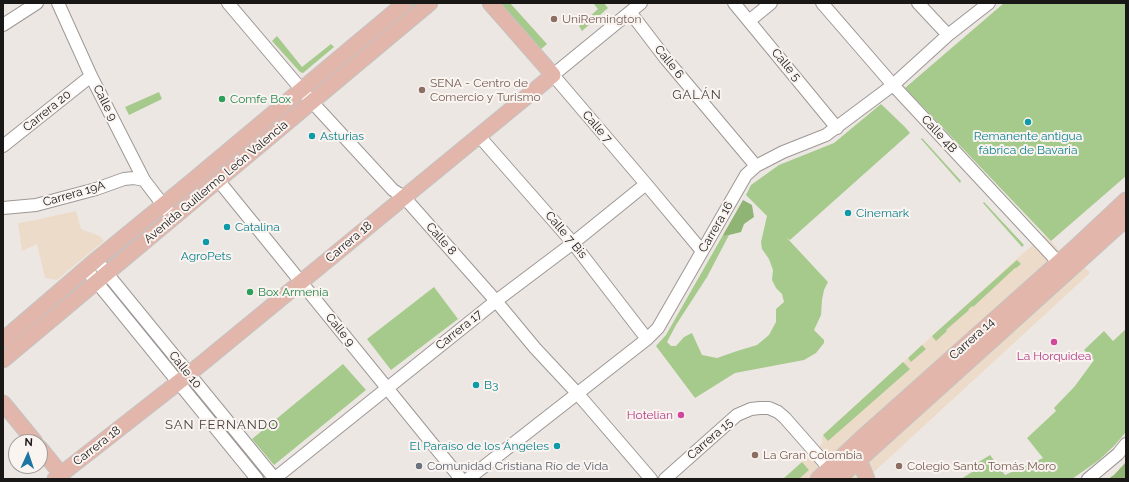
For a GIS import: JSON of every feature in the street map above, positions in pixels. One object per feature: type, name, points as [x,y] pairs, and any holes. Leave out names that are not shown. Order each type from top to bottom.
[{"type":"main road","name":"Avenida Guillermo León Valencia","points":[[3,340],[405,3]]},
{"type":"main road","name":"Avenida Guillermo León Valencia","points":[[3,360],[430,3]]},
{"type":"main road","name":"Calle 7","points":[[490,3],[553,76]]},
{"type":"main road","name":"Carrera 18","points":[[61,477],[553,76]]},
{"type":"main road","name":"Carrera 14","points":[[833,474],[1126,200]]},
{"type":"main road","name":"Carrera 14","points":[[818,479],[833,474],[859,460],[1126,219]]},
{"type":"main road","points":[[3,403],[28,434]]},
{"type":"main road","points":[[48,459],[61,477]]},
{"type":"main road","points":[[859,460],[867,479]]},
{"type":"street","points":[[3,24],[37,3]]},
{"type":"street","name":"Calle 9","points":[[58,3],[91,76],[144,180],[173,218]]},
{"type":"street","name":"Calle 8","points":[[228,3],[312,102],[393,190],[404,197],[496,300],[651,479]]},
{"type":"street","name":"Carrera 18","points":[[553,76],[641,3]]},
{"type":"street","name":"Calle 5","points":[[734,3],[837,128]]},
{"type":"street","points":[[749,21],[771,3]]},
{"type":"street","name":"Calle 4B","points":[[822,3],[893,85],[1058,262]]},
{"type":"street","points":[[918,3],[948,36]]},
{"type":"street","name":"Carrera 16","points":[[468,479],[647,339],[658,328],[746,175],[756,166],[783,152],[826,135],[837,128],[893,85],[948,36],[989,3]]},
{"type":"street","name":"Calle 6","points":[[630,12],[666,59],[756,166]]},
{"type":"street","name":"Carrera 20","points":[[3,146],[91,76]]},
{"type":"street","name":"Calle 7","points":[[553,76],[702,251]]},
{"type":"street","name":"Calle 7 Bis","points":[[479,136],[573,242],[647,339]]},
{"type":"street","name":"Carrera 19A","points":[[3,208],[36,205],[96,189],[124,179],[134,178],[144,180]]},
{"type":"street","name":"Calle 9","points":[[218,180],[461,479]]},
{"type":"street","name":"Carrera 17","points":[[274,479],[496,300],[573,242],[646,184]]},
{"type":"street","name":"Calle 10","points":[[91,265],[183,378],[274,479]]},
{"type":"street","name":"Calle 10","points":[[183,378],[256,479]]},
{"type":"street","name":"Carrera 15","points":[[664,479],[737,415],[744,411],[760,408],[769,408],[778,412],[785,418],[833,474]]},
{"type":"street","points":[[1088,479],[1118,454],[1126,444]]},
{"type":"shaded area","points":[[76,211],[81,229],[100,236],[104,241],[57,280],[45,278],[37,244],[22,251],[18,223]]},
{"type":"shaded area","points":[[1045,235],[1065,256],[1080,262],[1090,273],[875,471],[864,479],[799,479],[809,470],[802,462],[822,444],[823,435],[1021,255]]},
{"type":"green space","points":[[415,3],[419,3],[329,79],[327,76]]},
{"type":"green space","points":[[499,3],[510,3],[547,44],[540,50]]},
{"type":"green space","points":[[593,3],[604,3],[608,8],[582,31],[579,26],[598,9]]},
{"type":"green space","points":[[1004,3],[1126,3],[1126,176],[1051,241],[905,88]]},
{"type":"green space","points":[[277,36],[302,67],[331,44],[334,47],[303,73],[300,72],[272,41]]},
{"type":"green space","points":[[159,92],[162,99],[129,115],[125,107]]},
{"type":"green space","points":[[294,104],[296,107],[196,190],[194,187]]},
{"type":"green space","points":[[881,104],[910,133],[790,240],[787,238],[828,282],[824,290],[821,315],[814,330],[824,340],[824,343],[816,353],[804,360],[735,373],[695,398],[656,346],[666,335],[723,235],[729,235],[707,277],[676,325],[667,342],[671,346],[676,346],[684,337],[692,333],[702,355],[717,358],[757,345],[769,335],[776,322],[776,309],[784,302],[782,294],[776,288],[772,280],[773,270],[769,259],[762,249],[761,242],[767,216],[746,195],[751,185],[779,165],[834,143]]},
{"type":"green space","points":[[922,138],[961,181],[960,183],[921,139]]},
{"type":"green space","points":[[743,200],[752,205],[754,217],[744,224],[741,232],[725,236],[723,235]]},
{"type":"green space","points":[[984,202],[1024,245],[1022,247],[983,203]]},
{"type":"green space","points":[[150,225],[152,227],[107,265],[105,261]]},
{"type":"green space","points":[[1017,260],[1021,264],[973,307],[972,306],[936,341],[932,336]]},
{"type":"green space","points":[[81,283],[83,285],[3,352],[3,348]]},
{"type":"green space","points":[[434,287],[458,319],[391,370],[367,339]]},
{"type":"green space","points":[[1126,329],[1126,432],[1099,460],[1072,479],[961,479],[972,472],[969,468],[990,455],[1005,475],[1043,458],[1027,438],[1056,411],[1054,408],[1075,386],[1094,360],[1084,350],[1104,331],[1113,341]]},
{"type":"green space","points":[[922,345],[926,349],[911,362],[908,358]]},
{"type":"green space","points":[[903,362],[910,369],[828,441],[823,435]]},
{"type":"green space","points":[[343,364],[366,390],[274,465],[252,439]]},
{"type":"green space","points":[[192,389],[261,472],[191,390]]},
{"type":"green space","points":[[802,462],[809,470],[799,479],[784,478]]},
{"type":"green space","points":[[1126,462],[1126,479],[1108,479],[1114,475]]},
{"type":"place","name":"UniRemington","points":[[554,19]]},
{"type":"place","name":"SENA - Centro de Comercio y Turismo","points":[[422,90]]},
{"type":"place","name":"Comfe Box","points":[[222,99]]},
{"type":"place","name":"Remanente antigua fábrica de Bavaria","points":[[1028,122]]},
{"type":"place","name":"Asturias","points":[[312,136]]},
{"type":"place","name":"Cinemark","points":[[848,213]]},
{"type":"place","name":"Catalina","points":[[227,227]]},
{"type":"place","name":"AgroPets","points":[[206,242]]},
{"type":"place","name":"Box Armenia","points":[[250,292]]},
{"type":"place","name":"La Horquidea","points":[[1054,342]]},
{"type":"place","name":"B3","points":[[476,385]]},
{"type":"place","name":"Hotelian","points":[[681,415]]},
{"type":"place","name":"El Paraíso de los Ángeles","points":[[557,446]]},
{"type":"place","name":"La Gran Colombia","points":[[755,455]]},
{"type":"place","name":"Comunidad Cristiana Río de Vida","points":[[419,466]]},
{"type":"place","name":"Colegio Santo Tomás Moro","points":[[899,466]]},
{"type":"district","name":"GALÁN","points":[[697,95]]},
{"type":"district","name":"SAN FERNANDO","points":[[222,425]]}]
